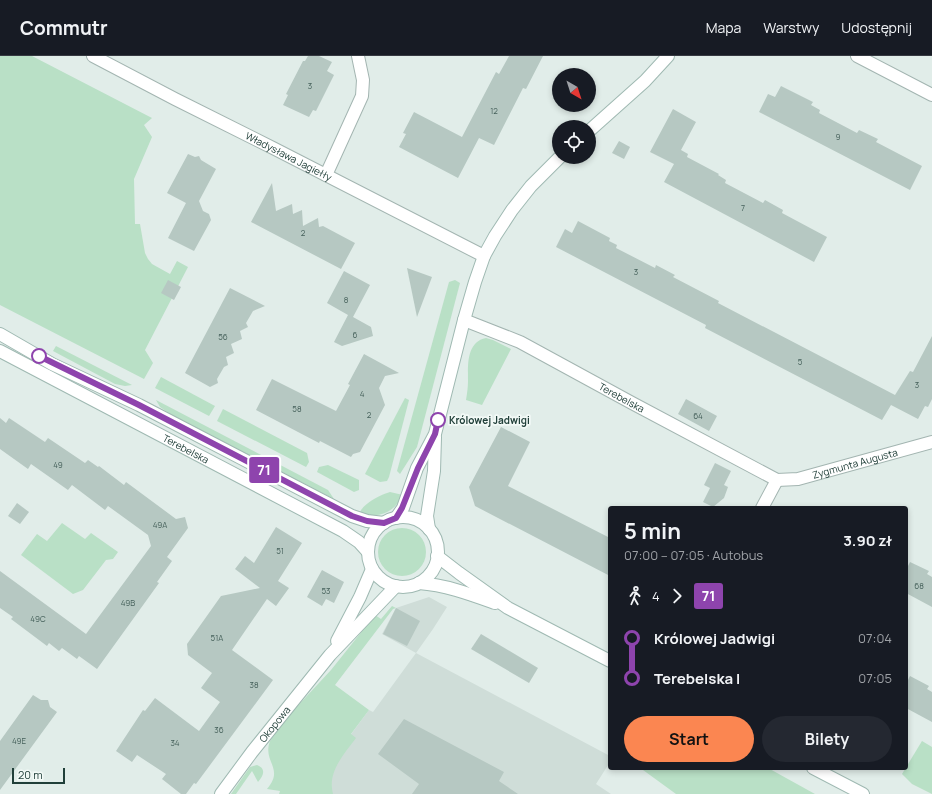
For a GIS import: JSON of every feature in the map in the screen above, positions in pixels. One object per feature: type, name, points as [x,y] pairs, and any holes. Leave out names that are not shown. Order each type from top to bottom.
[{"type":"street","name":"Władysława Jagiełły","points":[[93,56],[484,256]]},
{"type":"street","points":[[326,175],[362,96],[363,80],[358,56]]},
{"type":"street","points":[[596,125],[645,81],[668,56]]},
{"type":"street","points":[[856,56],[932,95]]},
{"type":"street","points":[[396,518],[402,508],[418,468],[435,434],[464,320],[484,256],[495,236],[526,192],[552,164]]},
{"type":"street","name":"Terebelska","points":[[464,320],[520,342],[632,404],[777,480]]},
{"type":"street","name":"Terebelska","points":[[0,334],[52,364],[139,405],[352,516],[367,521],[384,523]]},
{"type":"street","name":"Terebelska","points":[[0,351],[343,532],[358,542],[368,552]]},
{"type":"street","points":[[429,529],[427,516],[434,471],[435,434]]},
{"type":"street","name":"Zygmunta Augusta","points":[[777,480],[798,479],[932,442]]},
{"type":"street","points":[[763,506],[777,480]]},
{"type":"street","points":[[404,517],[422,523],[429,529],[437,546],[435,565],[428,575],[419,582],[408,586],[396,586],[387,583],[378,577],[372,570],[368,558],[369,543],[372,534],[384,523],[396,518],[404,517]]},
{"type":"street","points":[[437,556],[508,608],[608,660]]},
{"type":"street","name":"Okopowa","points":[[330,655],[360,597],[372,570]]},
{"type":"street","points":[[419,582],[438,584],[508,608]]},
{"type":"street","name":"Okopowa","points":[[221,794],[252,752],[330,655],[396,586]]},
{"type":"street","points":[[817,770],[863,794]]},
{"type":"shaded area","points":[[429,597],[447,607],[416,653],[382,634],[396,608]]},
{"type":"shaded area","points":[[416,653],[608,755],[608,765],[596,784],[611,794],[307,794],[369,710],[373,712]]},
{"type":"green space","points":[[0,56],[32,56],[152,118],[144,125],[152,137],[134,179],[135,224],[140,224],[145,253],[152,264],[170,274],[177,261],[188,267],[145,350],[153,363],[144,379],[0,305]]},
{"type":"green space","points":[[455,280],[460,283],[417,447],[400,474],[397,471],[449,282]]},
{"type":"green space","points":[[486,338],[511,349],[482,405],[466,400],[468,386],[468,362],[475,344],[479,340]]},
{"type":"green space","points":[[56,346],[132,385],[125,386],[115,384],[53,351]]},
{"type":"green space","points":[[161,377],[215,406],[209,416],[155,388]]},
{"type":"green space","points":[[405,398],[409,400],[389,477],[387,481],[380,482],[365,474]]},
{"type":"green space","points":[[156,400],[328,490],[334,499],[170,414],[160,407]]},
{"type":"green space","points":[[223,409],[307,453],[309,462],[306,467],[217,421]]},
{"type":"green space","points":[[328,465],[359,480],[359,490],[354,492],[317,472],[319,467]]},
{"type":"green space","points":[[390,492],[403,495],[400,501],[391,510],[379,515],[360,512],[373,500]]},
{"type":"green space","points":[[62,523],[85,539],[91,533],[118,552],[113,559],[106,560],[83,590],[73,594],[21,555],[37,534],[47,541]]},
{"type":"green space","points":[[402,528],[411,530],[419,535],[424,543],[426,552],[424,561],[419,569],[411,574],[402,576],[393,574],[385,569],[380,561],[378,552],[380,543],[385,535],[393,530]]},
{"type":"green space","points":[[392,606],[396,608],[393,609],[335,685],[369,710],[351,734],[356,738],[334,771],[332,778],[333,794],[279,794],[280,791],[267,789],[274,776],[274,770],[268,748],[270,741],[292,712],[331,670],[375,615],[381,619]]},
{"type":"green space","points":[[922,741],[932,747],[932,794],[912,784],[902,774],[904,770],[908,770],[908,764]]},
{"type":"green space","points":[[257,765],[262,768],[263,771],[263,775],[258,782],[252,771],[236,794],[231,794],[250,767]]},
{"type":"green space","points":[[643,770],[772,770],[815,794],[676,794]]},
{"type":"building","points":[[308,56],[319,56],[332,62],[327,71],[334,75],[316,111],[313,110],[309,117],[283,105],[288,95],[286,94],[303,61],[305,61]]},
{"type":"building","points":[[509,56],[543,56],[526,89],[523,88],[494,145],[479,138],[458,178],[399,147],[406,134],[403,133],[414,112],[462,137],[496,72],[499,74]]},
{"type":"building","points":[[781,86],[813,102],[811,105],[820,110],[819,113],[857,133],[859,130],[878,139],[876,142],[922,166],[910,190],[759,112],[768,94],[775,97]]},
{"type":"building","points":[[673,109],[696,122],[681,150],[688,154],[687,157],[719,174],[718,175],[726,180],[725,183],[763,203],[765,200],[783,210],[782,213],[827,237],[814,262],[664,182],[674,164],[650,152]]},
{"type":"building","points":[[619,141],[630,147],[624,159],[612,153]]},
{"type":"building","points":[[188,154],[195,157],[199,156],[201,160],[216,169],[199,201],[203,211],[209,214],[211,220],[194,251],[168,238],[186,203],[167,193]]},
{"type":"building","points":[[272,183],[276,211],[292,204],[293,214],[302,210],[303,226],[318,218],[319,227],[323,226],[355,243],[341,269],[251,222]]},
{"type":"building","points":[[578,221],[610,238],[609,241],[617,245],[616,248],[655,268],[656,265],[675,275],[673,277],[719,301],[718,303],[895,395],[910,371],[913,372],[932,336],[932,399],[928,407],[925,406],[918,419],[891,405],[882,420],[705,328],[706,325],[556,247],[565,229],[572,233]]},
{"type":"building","points":[[407,268],[432,277],[417,317]]},
{"type":"building","points":[[344,271],[370,285],[353,317],[371,327],[373,336],[342,346],[334,342],[348,315],[327,303]]},
{"type":"building","points":[[168,280],[181,287],[174,300],[161,293]]},
{"type":"building","points":[[230,288],[265,306],[253,311],[246,323],[248,327],[240,331],[242,339],[231,344],[234,353],[226,357],[228,365],[224,367],[217,379],[218,383],[210,387],[185,373]]},
{"type":"building","points":[[364,354],[399,373],[385,376],[379,388],[385,405],[360,452],[353,454],[351,457],[320,441],[319,443],[256,410],[272,379],[336,411]]},
{"type":"building","points":[[686,399],[717,416],[709,431],[678,414]]},
{"type":"building","points":[[0,418],[6,423],[9,418],[45,442],[48,438],[85,463],[88,460],[98,467],[99,466],[124,485],[126,482],[176,519],[185,517],[188,528],[167,557],[172,561],[157,582],[159,583],[97,669],[79,656],[77,659],[62,648],[59,651],[49,643],[47,646],[11,619],[13,617],[0,608],[0,571],[86,634],[151,546],[148,535],[108,506],[105,510],[72,485],[68,490],[31,464],[28,469],[0,449]]},
{"type":"building","points":[[501,427],[530,442],[508,486],[608,537],[608,575],[475,506],[469,487]]},
{"type":"building","points":[[715,463],[731,471],[724,485],[728,487],[724,498],[714,506],[703,502],[710,488],[704,485]]},
{"type":"building","points":[[17,503],[29,512],[20,524],[8,516]]},
{"type":"building","points":[[276,527],[302,543],[278,581],[289,588],[276,606],[267,599],[232,650],[273,680],[196,784],[194,783],[186,794],[181,794],[162,779],[166,774],[137,755],[132,762],[116,751],[143,710],[145,711],[155,698],[199,731],[220,702],[201,688],[212,673],[188,655],[187,644],[221,596],[260,588],[235,569],[245,556],[254,563]]},
{"type":"building","points":[[910,562],[929,571],[927,574],[932,577],[932,607],[908,594],[908,566]]},
{"type":"building","points":[[322,570],[344,582],[334,603],[326,599],[322,606],[307,597]]},
{"type":"building","points":[[396,608],[420,621],[407,646],[383,634]]},
{"type":"building","points":[[481,634],[538,668],[529,683],[471,649]]},
{"type":"building","points":[[910,676],[929,686],[927,689],[932,692],[932,722],[908,709],[908,680]]},
{"type":"building","points":[[33,695],[41,700],[48,700],[50,707],[57,712],[0,790],[0,741]]},
{"type":"building","points":[[404,719],[504,772],[499,781],[518,794],[412,794],[419,784],[378,754]]},
{"type":"bus line","name":"71","points":[[39,356],[52,364],[139,405],[352,516],[367,521],[384,523],[396,518],[402,508],[418,468],[435,434],[438,420]]},
{"type":"place","name":"Królowej Jadwigi","points":[[438,420]]}]
